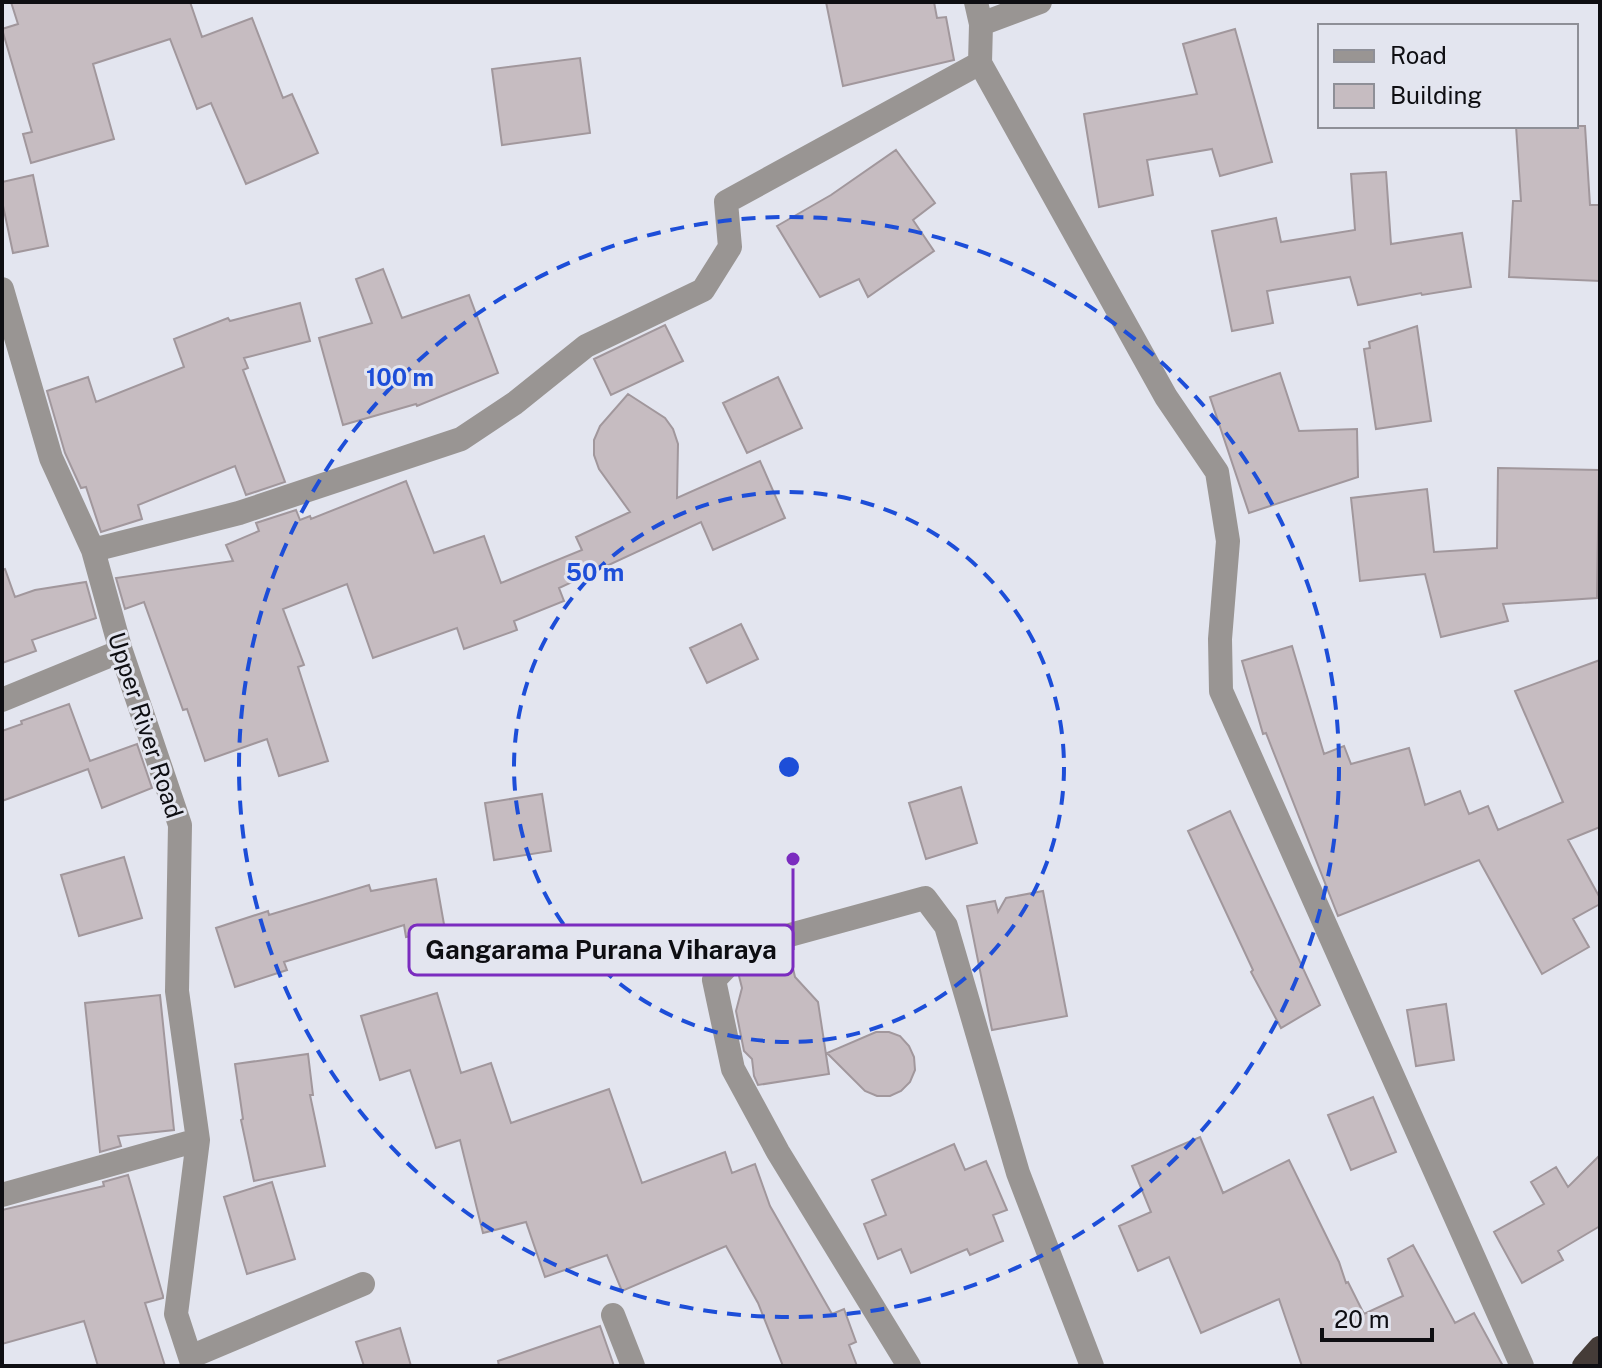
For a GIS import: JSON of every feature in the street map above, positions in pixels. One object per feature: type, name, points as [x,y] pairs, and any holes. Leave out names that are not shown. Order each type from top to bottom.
[{"type":"highway","points":[[1584,1366],[1600,1348]]},
{"type":"street","points":[[1040,2],[978,13],[980,63],[1166,397],[1217,472],[1228,541],[1220,639],[1221,691],[1522,1366]]},
{"type":"street","points":[[93,550],[239,513],[461,439],[515,403],[586,346],[703,290],[730,247],[726,202],[980,63]]},
{"type":"street","name":"Upper River Road","points":[[2,289],[51,458],[93,550],[121,651],[180,825],[177,991],[198,1140],[176,1314],[191,1362]]},
{"type":"street","points":[[2,700],[121,651]]},
{"type":"street","points":[[909,1366],[778,1152],[733,1069],[714,980],[746,947],[925,898],[946,926],[1018,1173],[1092,1366]]},
{"type":"street","points":[[2,1195],[198,1140]]},
{"type":"street","points":[[191,1362],[363,1284]]},
{"type":"street","points":[[613,1315],[633,1366]]},
{"type":"building","points":[[11,2],[190,2],[202,37],[252,18],[283,98],[292,94],[318,153],[246,184],[211,103],[197,109],[170,39],[93,64],[114,139],[31,163],[23,134],[32,132],[2,29],[18,24]]},
{"type":"building","points":[[826,2],[934,2],[937,18],[946,17],[954,60],[843,86]]},
{"type":"building","points":[[1235,29],[1272,162],[1220,176],[1212,149],[1147,160],[1153,195],[1099,207],[1084,114],[1197,94],[1183,44]]},
{"type":"building","points":[[580,58],[590,133],[502,145],[492,69]]},
{"type":"building","points":[[1585,126],[1590,205],[1600,205],[1600,281],[1509,277],[1513,201],[1521,201],[1516,128]]},
{"type":"building","points":[[896,150],[935,203],[913,220],[934,251],[868,297],[859,279],[820,297],[777,226],[831,195]]},
{"type":"building","points":[[1386,172],[1391,244],[1462,233],[1471,287],[1358,305],[1350,277],[1267,291],[1273,323],[1232,331],[1212,231],[1276,218],[1281,242],[1355,230],[1351,174]]},
{"type":"building","points":[[33,175],[48,246],[13,253],[2,201],[2,182]]},
{"type":"building","points":[[383,269],[402,318],[469,295],[498,373],[417,406],[343,425],[319,338],[372,323],[356,279]]},
{"type":"building","points":[[300,303],[310,341],[244,358],[248,368],[243,370],[285,482],[246,495],[235,466],[138,505],[142,519],[101,532],[86,487],[81,488],[65,453],[47,391],[88,377],[96,402],[184,367],[174,339],[228,318],[230,321]]},
{"type":"building","points":[[665,325],[683,361],[611,395],[594,359]]},
{"type":"building","points":[[1417,326],[1431,421],[1376,429],[1364,349],[1370,348],[1369,342]]},
{"type":"building","points":[[1280,373],[1299,431],[1357,429],[1358,477],[1249,513],[1210,397]]},
{"type":"building","points":[[778,377],[802,428],[747,453],[723,403]]},
{"type":"building","points":[[628,394],[665,418],[673,429],[678,444],[677,498],[760,461],[785,518],[713,550],[701,522],[559,588],[564,601],[514,621],[517,630],[464,649],[457,628],[373,658],[347,584],[283,609],[304,665],[298,667],[328,761],[279,776],[267,739],[205,761],[144,602],[125,609],[116,578],[233,561],[226,545],[259,531],[256,523],[296,510],[300,520],[310,516],[311,519],[406,481],[434,553],[484,536],[501,583],[582,550],[576,537],[630,512],[599,469],[594,455],[594,440],[600,426]]},
{"type":"building","points":[[1498,468],[1599,470],[1597,598],[1503,604],[1508,621],[1441,637],[1425,574],[1360,581],[1351,498],[1427,489],[1434,552],[1497,548]]},
{"type":"building","points":[[5,569],[15,597],[35,590],[86,582],[96,618],[32,640],[36,651],[2,663],[2,570]]},
{"type":"building","points":[[741,624],[758,659],[707,683],[690,648]]},
{"type":"building","points":[[1292,646],[1324,754],[1344,746],[1351,764],[1409,748],[1425,805],[1460,791],[1469,814],[1488,806],[1498,830],[1563,802],[1515,691],[1600,660],[1600,827],[1568,840],[1600,898],[1600,904],[1573,919],[1589,947],[1542,974],[1479,860],[1338,916],[1266,733],[1263,734],[1242,661]]},
{"type":"building","points":[[69,704],[90,761],[137,744],[152,788],[102,808],[88,769],[2,801],[2,731]]},
{"type":"building","points":[[961,787],[977,843],[926,859],[909,803]]},
{"type":"building","points":[[542,794],[551,851],[494,860],[485,803]]},
{"type":"building","points":[[1230,811],[1320,1005],[1281,1028],[1251,972],[1253,970],[1188,831]]},
{"type":"building","points":[[124,857],[142,918],[79,936],[61,875]]},
{"type":"building","points":[[436,879],[445,930],[406,937],[404,925],[284,962],[287,970],[235,987],[216,928],[369,885],[371,891]]},
{"type":"building","points":[[1043,891],[1067,1016],[992,1030],[967,906],[995,901],[998,912],[1006,898]]},
{"type":"building","points":[[792,964],[795,977],[818,1002],[829,1074],[758,1085],[752,1059],[744,1051],[736,1011],[742,988],[739,976],[743,971]]},
{"type":"building","points":[[437,993],[461,1073],[491,1063],[511,1123],[609,1089],[642,1183],[725,1152],[732,1173],[755,1164],[770,1206],[832,1314],[844,1309],[856,1342],[849,1345],[857,1366],[783,1366],[758,1303],[726,1246],[622,1291],[607,1255],[545,1277],[526,1222],[483,1233],[460,1140],[436,1148],[410,1070],[380,1080],[361,1016]]},
{"type":"building","points":[[160,995],[174,1130],[118,1136],[121,1146],[100,1152],[85,1003]]},
{"type":"building","points":[[1446,1004],[1454,1060],[1416,1066],[1407,1010]]},
{"type":"building","points":[[876,1032],[900,1036],[914,1057],[915,1070],[910,1082],[890,1096],[877,1096],[865,1091],[827,1053]]},
{"type":"building","points":[[308,1054],[313,1095],[310,1095],[325,1166],[254,1181],[241,1120],[235,1064]]},
{"type":"building","points":[[1373,1097],[1396,1152],[1351,1170],[1328,1115]]},
{"type":"building","points":[[1200,1137],[1223,1193],[1289,1160],[1339,1262],[1346,1283],[1364,1314],[1403,1296],[1388,1259],[1413,1245],[1455,1323],[1474,1313],[1503,1366],[1302,1366],[1279,1299],[1201,1333],[1169,1257],[1138,1271],[1119,1226],[1151,1212],[1132,1166]]},
{"type":"building","points":[[954,1144],[965,1170],[986,1161],[1007,1210],[993,1215],[1003,1241],[970,1255],[967,1249],[911,1273],[901,1249],[878,1259],[864,1224],[886,1215],[872,1180]]},
{"type":"building","points":[[1600,1155],[1600,1226],[1558,1251],[1563,1260],[1522,1283],[1494,1232],[1544,1204],[1531,1182],[1556,1167],[1568,1187]]},
{"type":"building","points":[[128,1175],[163,1296],[145,1303],[165,1366],[98,1366],[84,1321],[2,1344],[2,1210],[104,1186],[103,1182]]},
{"type":"building","points":[[272,1182],[295,1259],[247,1274],[224,1197]]},
{"type":"building","points":[[600,1326],[614,1366],[499,1366],[498,1361]]},
{"type":"building","points":[[400,1328],[411,1366],[364,1366],[356,1342]]},
{"type":"place","name":"Gangarama Purana Viharaya","points":[[793,859]]}]
